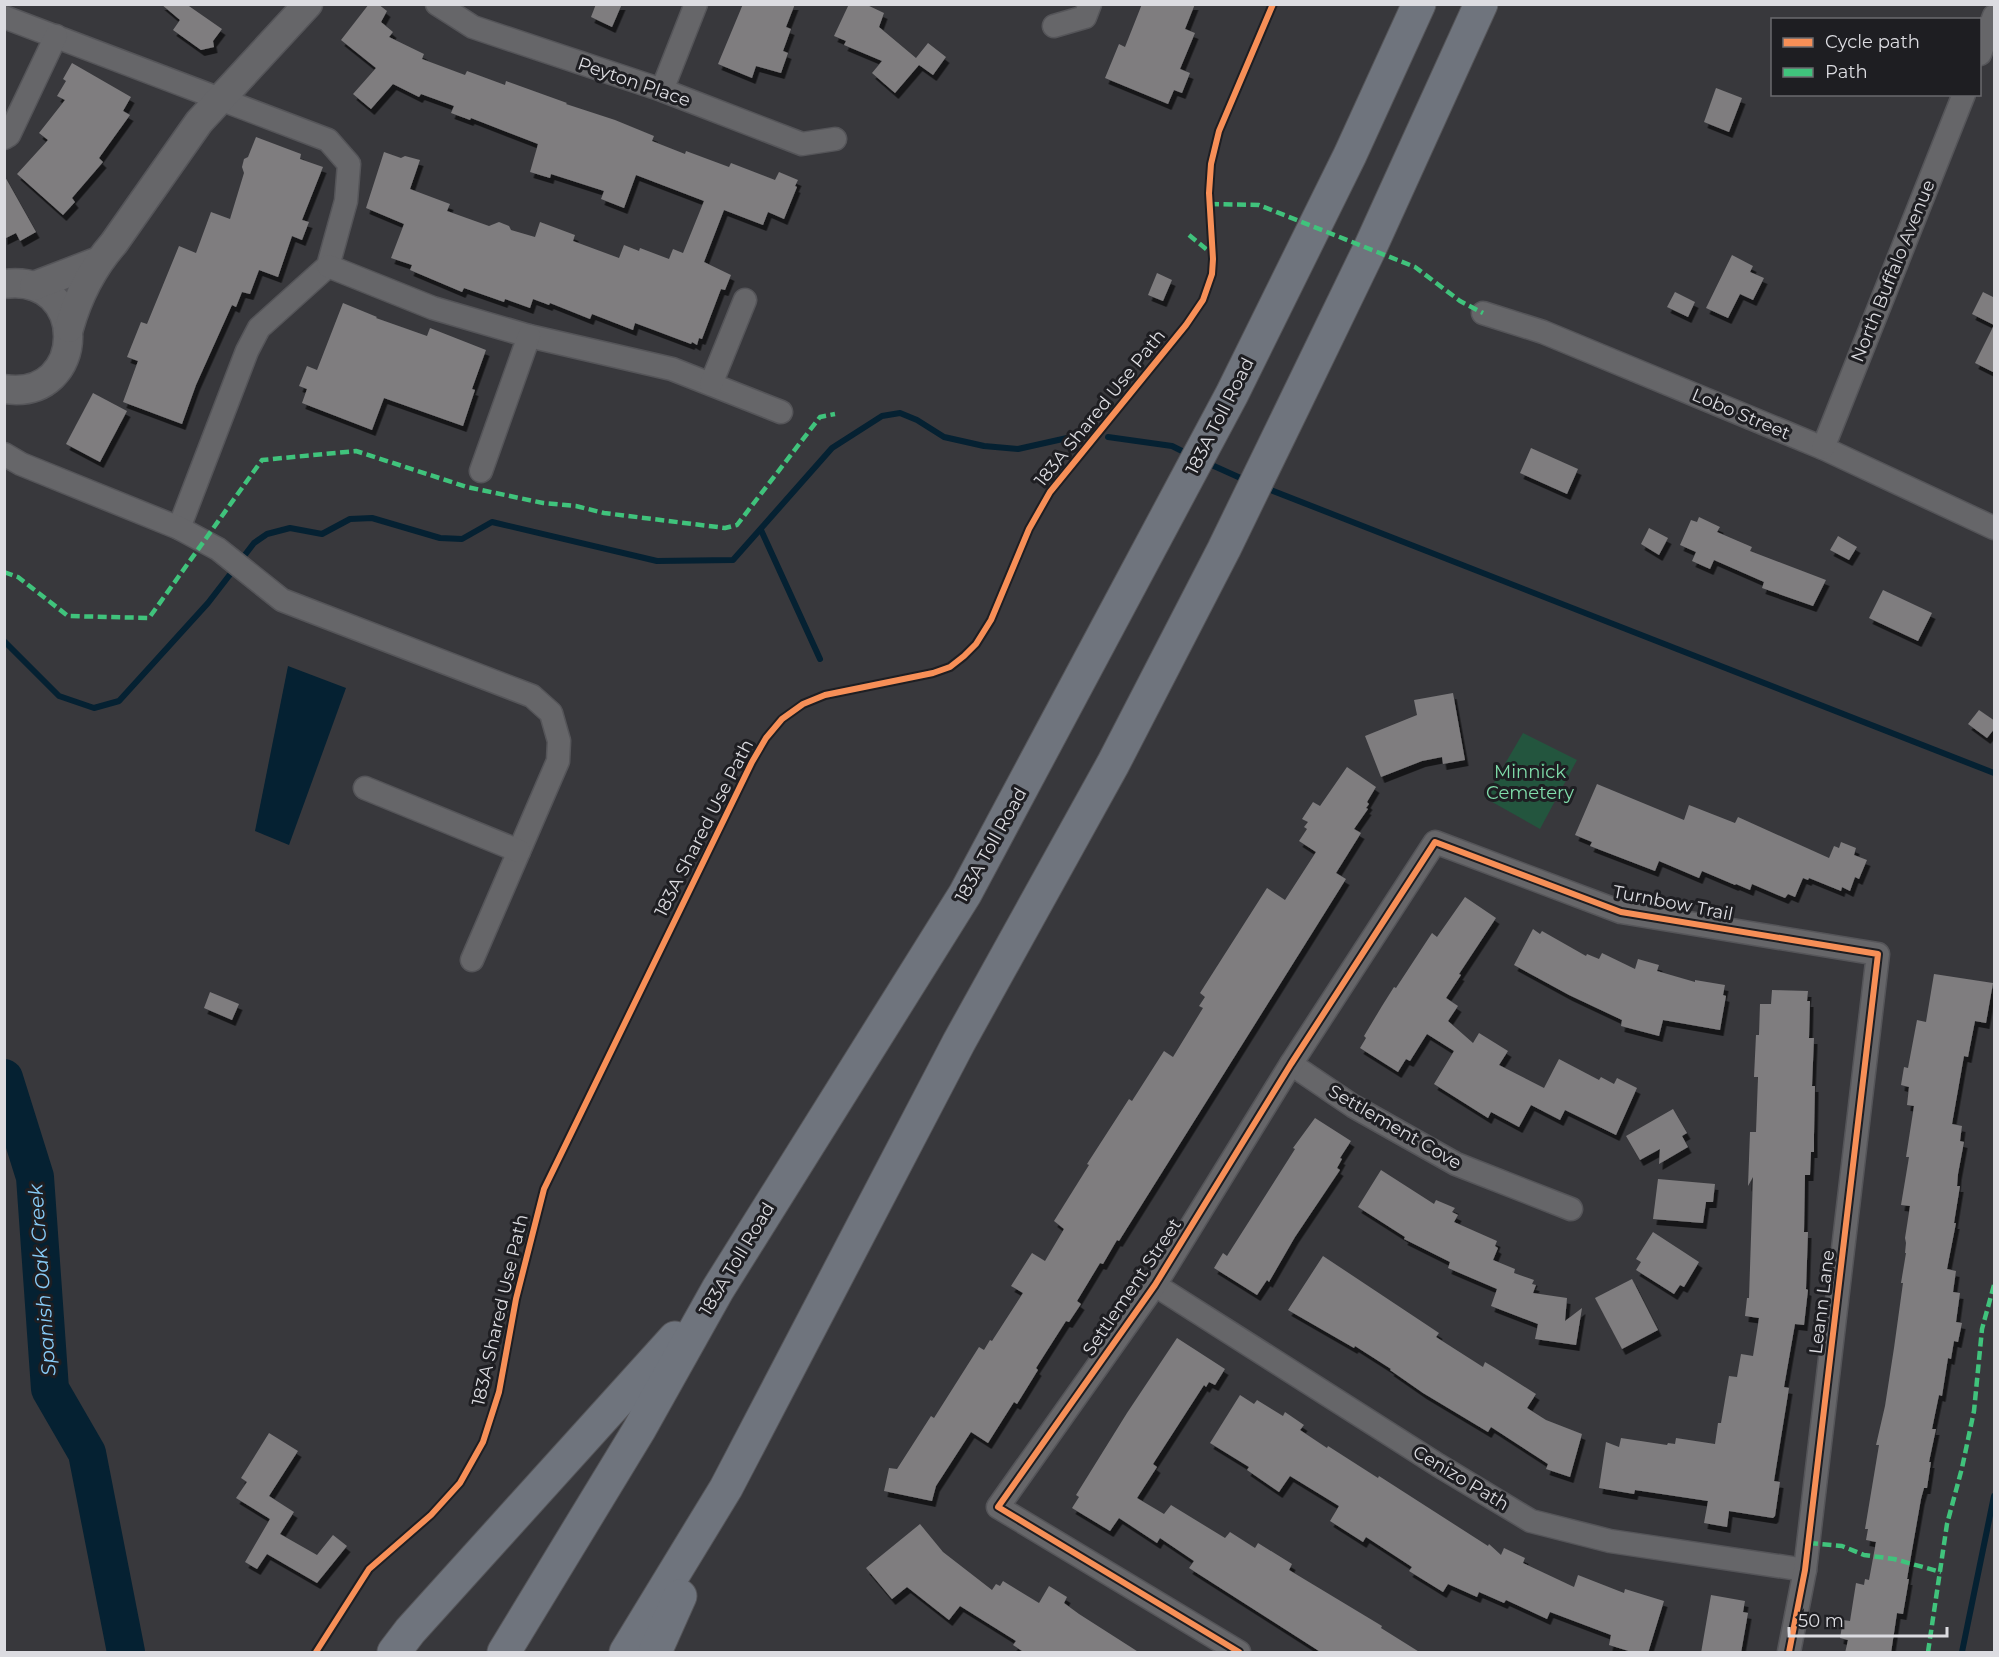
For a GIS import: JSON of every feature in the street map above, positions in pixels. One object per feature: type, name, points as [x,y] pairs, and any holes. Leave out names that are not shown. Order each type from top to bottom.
[{"type":"highway","name":"183A Toll Road","points":[[504,1653],[639,1430],[718,1289],[965,894],[1237,384],[1350,155],[1419,4]]},
{"type":"highway","points":[[626,1653],[726,1488],[959,1042],[1113,764],[1224,549],[1365,259],[1481,4]]},
{"type":"highway","points":[[394,1653],[410,1631],[718,1289]]},
{"type":"highway","points":[[655,1653],[726,1488]]},
{"type":"street","points":[[4,389],[16,391],[34,388],[50,378],[63,364],[69,346],[69,328],[74,311],[99,261],[199,122],[308,4]]},
{"type":"street","name":"Peyton Place","points":[[437,4],[473,27],[662,90],[802,144],[835,139]]},
{"type":"street","points":[[662,90],[696,4]]},
{"type":"street","points":[[1054,26],[1085,16],[1090,4]]},
{"type":"street","points":[[1981,51],[1995,16]]},
{"type":"street","points":[[4,17],[328,140],[349,164],[346,201],[328,266],[259,328],[247,351],[179,528]]},
{"type":"street","points":[[4,138],[9,135],[56,36]]},
{"type":"street","name":"North Buffalo Avenue","points":[[1823,448],[1963,96]]},
{"type":"street","points":[[34,286],[99,261]]},
{"type":"street","points":[[328,266],[433,308],[529,336],[672,369],[781,412]]},
{"type":"street","points":[[4,284],[16,282],[34,286],[51,296],[63,310],[69,328]]},
{"type":"street","points":[[711,384],[745,300]]},
{"type":"street","name":"Lobo Street","points":[[1483,313],[1544,332],[1823,448],[1995,528]]},
{"type":"street","points":[[481,471],[529,336]]},
{"type":"street","points":[[4,454],[21,464],[179,528],[218,549],[282,600],[532,696],[551,713],[559,741],[558,761],[472,960]]},
{"type":"street","points":[[364,788],[519,851]]},
{"type":"street","name":"Turnbow Trail","points":[[1435,842],[1621,912],[1878,954]]},
{"type":"street","name":"Settlement Street","points":[[1239,1653],[998,1507],[1155,1285],[1291,1064],[1435,842]]},
{"type":"street","name":"Leann Lane","points":[[1789,1653],[1805,1570],[1878,954]]},
{"type":"street","name":"Settlement Cove","points":[[1291,1064],[1353,1106],[1456,1164],[1571,1209]]},
{"type":"street","name":"Cenizo Path","points":[[1155,1285],[1438,1465],[1532,1521],[1610,1541],[1805,1570]]},
{"type":"green space","name":"Minnick Cemetery","points":[[1523,733],[1577,760],[1540,829],[1485,798]]},
{"type":"water","points":[[288,666],[346,688],[289,845],[255,831]]},
{"type":"building","points":[[161,4],[186,4],[222,29],[213,41],[214,47],[201,50],[173,30],[180,20]]},
{"type":"building","points":[[369,4],[378,4],[387,11],[381,22],[393,32],[389,37],[424,54],[422,59],[465,75],[467,71],[505,85],[506,81],[615,120],[654,136],[652,141],[685,154],[686,151],[729,167],[731,163],[775,180],[779,172],[798,180],[784,219],[768,212],[763,225],[724,210],[704,262],[731,275],[725,290],[721,289],[702,339],[699,338],[697,345],[635,323],[633,330],[592,314],[590,319],[550,303],[549,305],[533,299],[530,308],[464,288],[462,292],[410,270],[412,265],[391,258],[404,224],[366,208],[384,152],[401,158],[405,156],[420,160],[410,189],[450,204],[447,211],[489,226],[499,222],[509,226],[511,230],[535,237],[540,222],[575,235],[573,241],[619,258],[624,245],[639,251],[640,248],[669,259],[673,249],[683,253],[704,201],[636,175],[624,208],[601,199],[604,191],[551,174],[550,178],[530,172],[538,144],[471,118],[470,120],[451,113],[454,106],[421,94],[419,97],[393,84],[371,109],[353,94],[376,68],[341,40]]},
{"type":"building","points":[[596,4],[622,4],[612,27],[591,17]]},
{"type":"building","points":[[743,4],[795,4],[786,27],[791,29],[783,51],[788,53],[781,73],[756,66],[752,78],[718,64]]},
{"type":"building","points":[[849,4],[865,4],[884,13],[879,27],[916,58],[928,43],[946,57],[933,75],[919,65],[895,93],[872,73],[882,61],[844,45],[846,41],[834,36]]},
{"type":"building","points":[[1142,4],[1195,4],[1185,29],[1195,33],[1180,69],[1190,73],[1182,93],[1174,90],[1168,104],[1105,78],[1119,44],[1125,47]]},
{"type":"building","points":[[72,63],[131,97],[123,111],[130,115],[99,158],[103,162],[72,198],[75,202],[63,215],[17,174],[48,140],[39,133],[65,100],[57,96],[66,81],[63,79]]},
{"type":"building","points":[[1716,88],[1742,98],[1729,132],[1704,122]]},
{"type":"building","points":[[256,137],[301,154],[300,159],[323,167],[302,220],[309,222],[302,240],[292,236],[278,277],[259,270],[250,294],[242,292],[236,307],[232,305],[196,385],[182,424],[123,402],[138,361],[127,357],[141,322],[147,324],[179,246],[196,253],[211,212],[230,219],[244,173],[242,167],[244,159],[248,157]]},
{"type":"building","points":[[4,175],[36,232],[20,241],[16,233],[4,239]]},
{"type":"building","points":[[1732,255],[1753,266],[1750,272],[1764,278],[1753,300],[1740,294],[1728,318],[1706,308]]},
{"type":"building","points":[[1157,273],[1172,280],[1163,301],[1148,295]]},
{"type":"building","points":[[1675,292],[1695,302],[1688,317],[1667,307]]},
{"type":"building","points":[[1983,292],[1995,298],[1995,373],[1975,363],[1994,325],[1972,314]]},
{"type":"building","points":[[343,303],[376,318],[427,336],[430,328],[486,350],[472,389],[475,390],[463,426],[384,398],[372,430],[302,403],[307,389],[299,386],[307,366],[317,370]]},
{"type":"building","points":[[93,393],[127,411],[100,462],[66,444]]},
{"type":"building","points":[[1531,448],[1578,469],[1567,494],[1520,473]]},
{"type":"building","points":[[1699,517],[1720,527],[1717,532],[1752,547],[1750,551],[1826,580],[1813,606],[1762,588],[1764,582],[1714,560],[1710,569],[1692,561],[1696,552],[1680,545],[1691,520],[1697,522]]},
{"type":"building","points":[[1649,528],[1668,538],[1659,555],[1641,544]]},
{"type":"building","points":[[1838,536],[1857,547],[1849,560],[1830,550]]},
{"type":"building","points":[[1883,590],[1932,613],[1918,641],[1869,618]]},
{"type":"building","points":[[1453,693],[1465,760],[1443,764],[1442,757],[1422,761],[1381,777],[1365,736],[1417,715],[1414,700]]},
{"type":"building","points":[[1979,710],[1995,721],[1995,728],[1987,738],[1968,724]]},
{"type":"building","points":[[1347,767],[1376,787],[1367,802],[1369,804],[1366,808],[1368,809],[1354,829],[1361,833],[1336,873],[1346,879],[1119,1241],[1117,1240],[1103,1264],[1100,1263],[1077,1301],[1081,1304],[1069,1322],[1066,1321],[1036,1368],[1038,1370],[1017,1404],[1014,1402],[988,1443],[971,1432],[936,1486],[932,1501],[884,1491],[889,1468],[897,1469],[931,1416],[934,1418],[979,1347],[984,1350],[990,1340],[992,1341],[1023,1293],[1011,1286],[1032,1253],[1045,1261],[1064,1229],[1054,1221],[1089,1165],[1087,1164],[1129,1099],[1132,1101],[1164,1051],[1173,1057],[1203,1008],[1199,1006],[1205,997],[1200,993],[1267,888],[1285,900],[1316,852],[1299,841],[1307,829],[1304,827],[1308,822],[1302,819],[1313,802],[1320,806]]},
{"type":"building","points":[[1597,784],[1684,820],[1689,805],[1735,823],[1738,817],[1829,858],[1834,846],[1839,848],[1841,842],[1856,848],[1854,855],[1867,860],[1859,879],[1855,877],[1850,891],[1842,887],[1841,891],[1809,878],[1808,880],[1803,878],[1795,897],[1788,894],[1785,898],[1752,884],[1750,890],[1702,871],[1699,878],[1659,861],[1655,871],[1590,846],[1592,842],[1575,835]]},
{"type":"building","points":[[1465,897],[1496,918],[1446,998],[1458,1006],[1448,1021],[1473,1043],[1479,1033],[1508,1051],[1499,1065],[1544,1088],[1559,1059],[1599,1080],[1601,1077],[1614,1084],[1617,1078],[1637,1088],[1616,1135],[1565,1110],[1560,1120],[1531,1105],[1519,1127],[1491,1112],[1488,1118],[1434,1084],[1454,1051],[1427,1034],[1410,1061],[1406,1059],[1398,1072],[1360,1048],[1366,1038],[1364,1036],[1394,987],[1396,988],[1432,933],[1437,937]]},
{"type":"building","points":[[1533,929],[1540,934],[1542,931],[1586,956],[1587,954],[1599,959],[1602,953],[1635,969],[1638,959],[1659,965],[1657,971],[1695,982],[1695,980],[1725,985],[1723,995],[1726,996],[1720,1030],[1663,1020],[1659,1036],[1621,1026],[1622,1020],[1514,965]]},
{"type":"building","points":[[1934,974],[1993,983],[1986,1023],[1975,1021],[1968,1057],[1964,1056],[1952,1124],[1962,1126],[1960,1141],[1964,1142],[1958,1174],[1957,1186],[1960,1186],[1954,1223],[1956,1223],[1947,1269],[1956,1271],[1953,1292],[1960,1293],[1956,1322],[1962,1323],[1958,1342],[1954,1341],[1951,1359],[1948,1358],[1942,1396],[1939,1395],[1932,1429],[1936,1429],[1929,1462],[1931,1462],[1927,1488],[1924,1488],[1921,1499],[1903,1614],[1897,1613],[1891,1653],[1845,1653],[1848,1640],[1840,1638],[1843,1620],[1850,1621],[1856,1583],[1864,1585],[1865,1579],[1869,1580],[1876,1542],[1866,1540],[1868,1529],[1865,1529],[1879,1445],[1876,1445],[1894,1348],[1906,1253],[1905,1238],[1910,1206],[1901,1205],[1914,1106],[1907,1105],[1909,1087],[1901,1085],[1904,1067],[1908,1068],[1917,1020],[1926,1022]]},
{"type":"building","points":[[1772,990],[1808,991],[1807,1001],[1810,1001],[1809,1038],[1814,1038],[1812,1086],[1815,1086],[1814,1152],[1811,1152],[1810,1175],[1805,1175],[1804,1232],[1808,1232],[1806,1289],[1808,1290],[1804,1325],[1795,1324],[1784,1387],[1789,1388],[1774,1481],[1780,1482],[1775,1516],[1773,1518],[1729,1511],[1727,1527],[1704,1523],[1708,1501],[1635,1490],[1634,1494],[1599,1488],[1606,1442],[1619,1447],[1621,1438],[1667,1445],[1668,1443],[1675,1444],[1676,1438],[1715,1444],[1729,1376],[1737,1377],[1741,1354],[1753,1356],[1759,1318],[1745,1316],[1747,1298],[1749,1298],[1753,1177],[1748,1186],[1750,1132],[1756,1132],[1758,1077],[1754,1077],[1760,1004],[1771,1004]]},
{"type":"building","points":[[210,992],[239,1004],[232,1020],[204,1008]]},
{"type":"building","points":[[1673,1109],[1687,1133],[1682,1136],[1688,1147],[1659,1164],[1660,1149],[1640,1160],[1626,1136]]},
{"type":"building","points":[[1315,1118],[1351,1141],[1340,1158],[1342,1159],[1337,1168],[1340,1170],[1295,1237],[1269,1282],[1267,1280],[1257,1295],[1214,1268],[1223,1253],[1227,1256],[1295,1149],[1293,1148]]},
{"type":"building","points":[[1381,1170],[1434,1204],[1436,1200],[1455,1208],[1452,1212],[1458,1215],[1454,1222],[1497,1241],[1495,1246],[1498,1248],[1493,1260],[1515,1269],[1514,1273],[1534,1280],[1532,1284],[1536,1285],[1533,1293],[1567,1298],[1565,1321],[1582,1308],[1576,1345],[1535,1339],[1538,1324],[1491,1306],[1497,1289],[1448,1268],[1450,1262],[1404,1239],[1405,1237],[1358,1207]]},
{"type":"building","points":[[1658,1179],[1715,1184],[1713,1202],[1706,1202],[1703,1223],[1653,1219]]},
{"type":"building","points":[[1653,1232],[1699,1262],[1684,1287],[1680,1285],[1674,1294],[1636,1270],[1641,1262],[1636,1259]]},
{"type":"building","points":[[1323,1256],[1439,1333],[1436,1337],[1483,1367],[1485,1362],[1536,1394],[1527,1408],[1546,1420],[1582,1434],[1570,1477],[1546,1469],[1548,1464],[1491,1427],[1488,1432],[1423,1393],[1355,1346],[1354,1348],[1288,1310]]},
{"type":"building","points":[[1632,1279],[1658,1330],[1622,1349],[1595,1298]]},
{"type":"building","points":[[1177,1338],[1225,1369],[1215,1385],[1209,1382],[1206,1387],[1204,1385],[1153,1464],[1157,1467],[1137,1498],[1164,1514],[1171,1505],[1225,1538],[1230,1532],[1255,1548],[1258,1543],[1292,1564],[1289,1570],[1382,1626],[1381,1628],[1421,1653],[1322,1653],[1189,1568],[1194,1561],[1160,1538],[1157,1543],[1119,1518],[1110,1531],[1072,1508],[1079,1497],[1076,1495]]},
{"type":"building","points":[[1240,1395],[1254,1404],[1257,1400],[1283,1416],[1285,1412],[1304,1425],[1300,1430],[1327,1448],[1328,1446],[1378,1478],[1379,1476],[1488,1546],[1489,1544],[1501,1555],[1504,1548],[1525,1558],[1523,1563],[1574,1587],[1578,1575],[1624,1593],[1625,1589],[1664,1601],[1648,1653],[1635,1653],[1609,1645],[1611,1635],[1550,1612],[1547,1619],[1506,1600],[1504,1603],[1479,1592],[1477,1597],[1448,1584],[1443,1592],[1409,1571],[1412,1567],[1366,1537],[1363,1542],[1330,1521],[1339,1506],[1290,1476],[1279,1492],[1247,1470],[1249,1467],[1210,1443]]},
{"type":"building","points":[[269,1433],[298,1451],[269,1496],[294,1512],[280,1534],[317,1555],[333,1535],[347,1546],[317,1583],[267,1554],[257,1569],[245,1562],[270,1519],[236,1498],[247,1482],[241,1478]]},
{"type":"building","points":[[920,1524],[943,1552],[992,1590],[996,1584],[1000,1586],[1003,1581],[1039,1603],[1049,1586],[1067,1597],[1064,1603],[1140,1653],[1025,1653],[1013,1645],[1016,1641],[960,1606],[949,1620],[907,1587],[892,1599],[866,1568]]},
{"type":"building","points":[[1711,1595],[1745,1601],[1743,1612],[1748,1613],[1741,1653],[1701,1653]]},
{"type":"waterway","points":[[241,560],[254,543],[267,534],[290,528],[322,534],[350,519],[372,518],[440,538],[462,539],[492,522],[657,561],[733,560],[832,448],[882,416],[900,413],[917,420],[944,437],[984,446],[1018,449],[1085,434]]},
{"type":"waterway","points":[[1108,437],[1172,446],[1188,454]]},
{"type":"waterway","points":[[1205,462],[1245,480]]},
{"type":"waterway","points":[[1263,487],[1994,773]]},
{"type":"waterway","points":[[761,530],[820,659]]},
{"type":"waterway","points":[[4,641],[59,696],[94,708],[119,701],[208,603],[235,568]]},
{"type":"waterway","name":"Spanish Oak Creek","points":[[4,1078],[35,1177],[50,1389],[87,1453],[126,1652]]},
{"type":"waterway","points":[[1962,1652],[1994,1496]]},
{"type":"marked path","points":[[1210,204],[1259,205],[1415,267],[1460,301],[1483,313]]},
{"type":"marked path","points":[[1189,235],[1212,254]]},
{"type":"marked path","points":[[4,572],[18,577],[68,616],[149,618],[262,460],[356,451],[467,487],[543,503],[725,528],[737,525],[820,417],[835,414]]},
{"type":"marked path","points":[[1928,1652],[1947,1524],[1974,1411],[1982,1329],[1994,1285]]},
{"type":"marked path","points":[[1809,1543],[1842,1546],[1864,1555],[1894,1559],[1941,1572]]},
{"type":"cycle path","name":"183A Shared Use Path","points":[[316,1652],[369,1569],[431,1515],[460,1483],[483,1442],[499,1392],[516,1299],[544,1189],[752,762],[766,738],[782,719],[803,704],[825,695],[933,673],[950,667],[976,644],[991,620],[1029,529],[1050,492],[1186,325],[1203,300],[1212,274],[1213,259],[1209,193],[1211,164],[1219,131],[1273,4]]},
{"type":"cycle path","points":[[1239,1652],[998,1507],[1155,1285],[1291,1064],[1435,842],[1621,912],[1878,954],[1805,1570],[1789,1652]]}]
